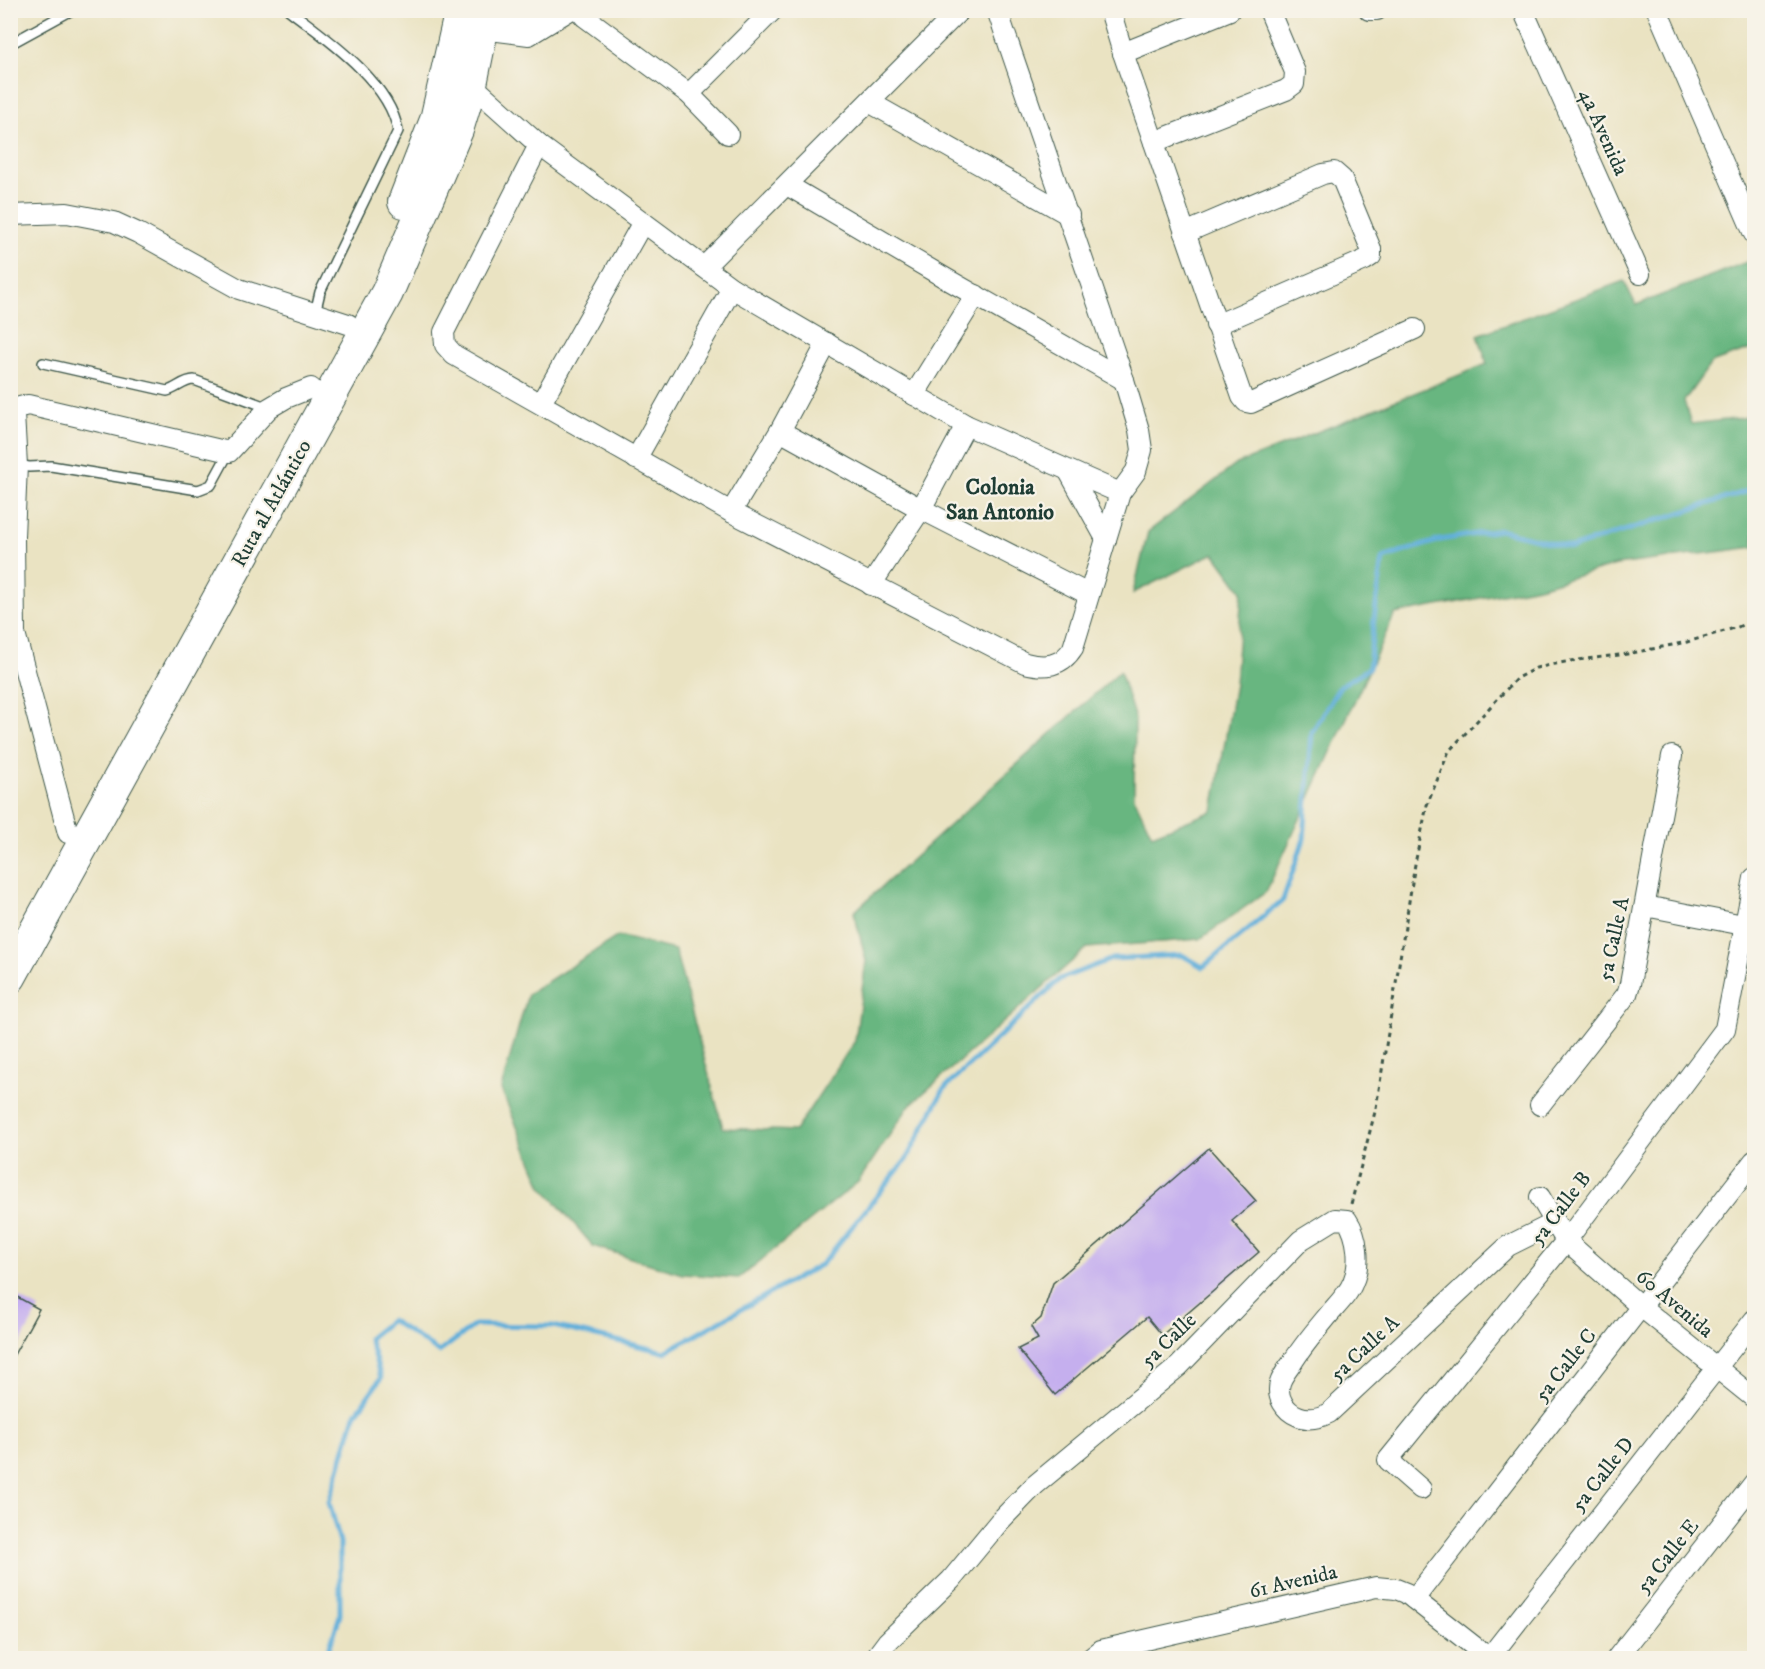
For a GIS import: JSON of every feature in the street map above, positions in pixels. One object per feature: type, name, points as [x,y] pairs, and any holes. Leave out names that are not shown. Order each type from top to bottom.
[{"type":"highway","name":"Ruta al Atlántico","points":[[10,977],[387,293],[457,130],[471,84],[479,16]]},
{"type":"highway","name":"Ruta al Atlántico","points":[[10,935],[348,324],[398,218],[479,16]]},
{"type":"street","points":[[479,16],[529,35],[570,10]]},
{"type":"street","points":[[579,10],[585,17],[689,94],[728,134]]},
{"type":"street","points":[[689,94],[773,10]]},
{"type":"street","points":[[704,267],[960,10]]},
{"type":"street","points":[[539,145],[444,332],[445,345],[454,355],[731,512],[871,585],[1025,663],[1037,666],[1060,663],[1066,659],[1073,648],[1120,493],[1136,471],[1142,450],[1139,430],[1124,380],[997,10]]},
{"type":"street","points":[[1110,10],[1216,325],[1242,397],[1246,402],[1251,403],[1415,329]]},
{"type":"street","points":[[1123,53],[1230,10]]},
{"type":"street","points":[[1154,142],[1286,90],[1294,84],[1295,72],[1269,10]]},
{"type":"street","points":[[1369,10],[1377,10]]},
{"type":"street","name":"4a Avenida","points":[[1523,10],[1640,274]]},
{"type":"street","points":[[1657,10],[1754,234]]},
{"type":"street","points":[[471,84],[539,145],[732,288],[966,425],[1120,493]]},
{"type":"street","points":[[869,102],[1069,215]]},
{"type":"street","points":[[1185,233],[1323,174],[1334,172],[1342,179],[1371,249],[1371,256],[1365,260],[1216,325]]},
{"type":"street","points":[[787,185],[1124,380]]},
{"type":"street","points":[[10,215],[67,213],[114,222],[238,289],[348,324]]},
{"type":"street","points":[[541,404],[643,222]]},
{"type":"street","points":[[636,459],[732,288]]},
{"type":"street","points":[[914,395],[975,295]]},
{"type":"street","points":[[731,512],[780,431],[827,344]]},
{"type":"street","points":[[68,832],[15,633],[14,414],[16,408],[28,405],[229,452],[269,408],[311,388]]},
{"type":"street","points":[[871,585],[921,509],[966,425]]},
{"type":"street","points":[[780,431],[921,509],[1088,594]]},
{"type":"street","points":[[1069,472],[1106,539]]},
{"type":"street","name":"5a Calle A","points":[[1540,1105],[1627,994],[1672,756]]},
{"type":"street","name":"5a Calle B","points":[[1421,1489],[1388,1460],[1566,1241],[1725,1029],[1750,926],[1755,878]]},
{"type":"street","points":[[1644,906],[1750,926]]},
{"type":"street","name":"5a Calle C","points":[[1414,1599],[1755,1161]]},
{"type":"street","points":[[1540,1197],[1566,1241]]},
{"type":"street","name":"5a Calle","points":[[875,1659],[887,1642],[951,1580],[999,1522],[1035,1485],[1179,1366],[1300,1240],[1335,1219],[1347,1220]]},
{"type":"street","name":"5a Calle A","points":[[1347,1220],[1353,1230],[1358,1264],[1353,1282],[1341,1301],[1301,1348],[1280,1381],[1279,1391],[1284,1407],[1299,1417],[1318,1418],[1329,1413],[1508,1246],[1554,1222]]},
{"type":"street","name":"60 Avenida","points":[[1566,1241],[1640,1306],[1755,1398]]},
{"type":"street","name":"5a Calle D","points":[[1489,1658],[1755,1320]]},
{"type":"street","name":"5a Calle E","points":[[1617,1659],[1755,1483]]},
{"type":"street","name":"61 Avenida","points":[[1091,1659],[1101,1650],[1376,1587],[1396,1589],[1414,1599],[1489,1658]]},
{"type":"lane","points":[[10,44],[72,10]]},
{"type":"lane","points":[[289,10],[344,52],[381,94],[396,121],[398,131],[320,292],[315,313]]},
{"type":"lane","points":[[43,363],[167,391],[174,390],[189,380],[194,380],[269,408]]},
{"type":"lane","points":[[16,465],[51,466],[198,490],[211,485],[229,452]]},
{"type":"path","points":[[1347,1220],[1376,1108],[1415,864],[1427,805],[1449,751],[1517,678],[1536,668],[1687,642],[1755,620]]},
{"type":"green space","points":[[1754,259],[1754,348],[1711,363],[1684,401],[1691,424],[1743,418],[1754,414],[1754,547],[1616,565],[1539,587],[1395,614],[1266,892],[1200,939],[1087,948],[909,1106],[858,1182],[739,1278],[682,1274],[593,1246],[542,1186],[501,1089],[528,994],[618,936],[675,950],[723,1128],[795,1131],[855,1041],[866,961],[854,912],[1120,671],[1135,719],[1134,797],[1152,835],[1213,811],[1235,684],[1242,591],[1214,553],[1133,593],[1148,532],[1237,464],[1487,364],[1478,335],[1624,281],[1636,305]]},
{"type":"building","points":[[1209,1148],[1256,1201],[1232,1221],[1259,1252],[1162,1335],[1147,1317],[1055,1395],[1018,1349],[1038,1339],[1031,1327],[1041,1318],[1053,1283]]},
{"type":"building","points":[[10,1293],[39,1309],[10,1362]]},
{"type":"waterway","points":[[324,1658],[340,1615],[340,1542],[329,1502],[355,1415],[381,1378],[369,1338],[391,1320],[439,1352],[475,1325],[553,1326],[665,1352],[822,1264],[906,1160],[944,1089],[1060,979],[1112,959],[1182,955],[1203,967],[1283,900],[1304,839],[1312,732],[1340,686],[1369,668],[1383,558],[1440,540],[1500,530],[1571,548],[1754,489]]},
{"type":"district","name":"Colonia San Antonio","points":[[1000,498]]}]
